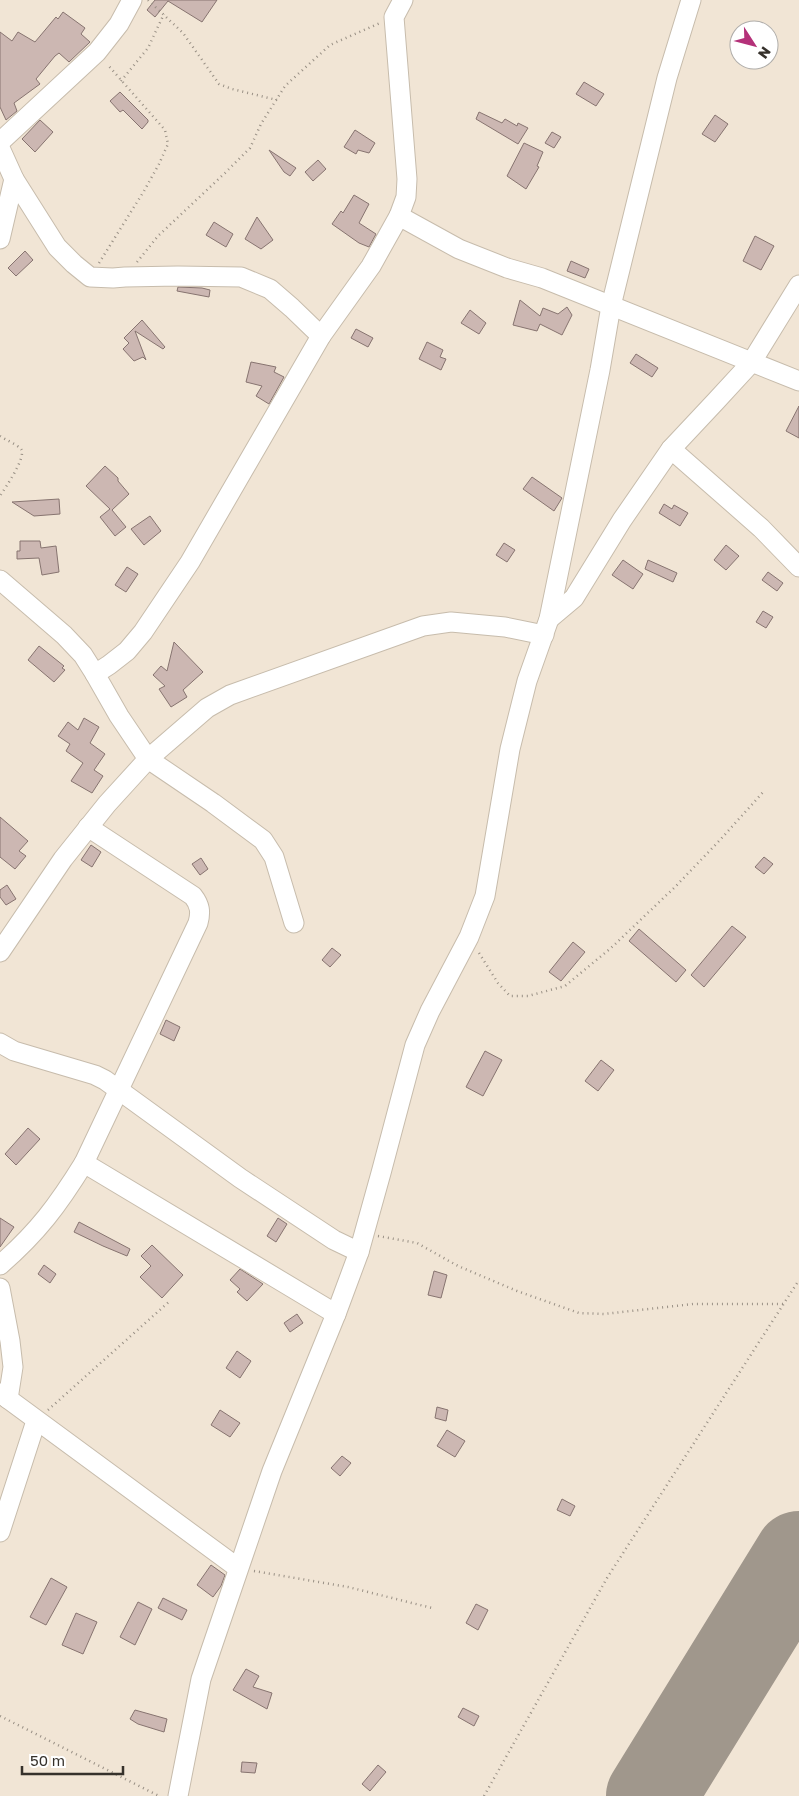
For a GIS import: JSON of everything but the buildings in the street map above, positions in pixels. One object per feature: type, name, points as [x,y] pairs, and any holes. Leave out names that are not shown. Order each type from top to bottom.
[{"type":"street","points":[[0,142],[97,52],[119,24],[132,0]]},
{"type":"street","points":[[95,674],[127,651],[143,632],[190,562],[321,336],[371,266],[399,216],[406,197],[407,179],[394,17],[403,0]]},
{"type":"street","points":[[178,1796],[201,1679],[272,1471],[336,1314],[358,1252],[415,1045],[430,1011],[470,937],[485,896],[510,749],[527,680],[547,627],[600,370],[611,306],[667,78],[692,0]]},
{"type":"street","points":[[0,148],[14,180],[57,247],[74,264],[90,276],[113,278],[241,278],[270,289],[321,336]]},
{"type":"street","points":[[0,238],[14,180]]},
{"type":"street","points":[[399,216],[460,250],[507,268],[542,278],[799,382]]},
{"type":"street","points":[[0,952],[63,859],[88,827],[148,759],[207,708],[230,695],[423,626],[451,622],[505,627],[547,627],[574,598],[622,520],[671,449],[750,362],[799,286]]},
{"type":"street","points":[[671,449],[761,528],[799,567]]},
{"type":"street","points":[[0,580],[64,634],[83,655],[148,759],[263,840],[274,857],[294,923]]},
{"type":"street","points":[[0,1264],[25,1243],[42,1225],[61,1200],[84,1163],[198,923],[200,913],[198,903],[193,896],[88,827]]},
{"type":"street","points":[[0,1043],[14,1051],[95,1075],[305,1222],[358,1252]]},
{"type":"street","points":[[84,1163],[336,1314]]},
{"type":"street","points":[[0,1288],[13,1367],[4,1396],[238,1568]]},
{"type":"street","points":[[0,1532],[36,1421]]},
{"type":"path","points":[[148,0],[183,33],[219,84],[277,100]]},
{"type":"path","points":[[121,81],[148,48],[164,14]]},
{"type":"path","points":[[125,277],[158,236],[250,148],[261,124],[285,86],[330,45],[394,17]]},
{"type":"path","points":[[90,276],[144,191],[168,144],[165,130],[97,52]]},
{"type":"path","points":[[0,436],[21,450],[22,454],[20,463],[0,496]]},
{"type":"path","points":[[470,937],[498,983],[510,996],[528,996],[565,986],[611,948],[675,887],[765,790]]},
{"type":"path","points":[[364,1234],[417,1243],[458,1266],[517,1291],[579,1313],[604,1314],[693,1304],[784,1304]]},
{"type":"path","points":[[484,1796],[607,1578],[799,1280]]},
{"type":"path","points":[[36,1421],[171,1300]]},
{"type":"path","points":[[238,1568],[348,1587],[432,1608]]},
{"type":"path","points":[[0,1716],[159,1796]]},
{"type":"runway","points":[[651,1796],[799,1556]]}]
